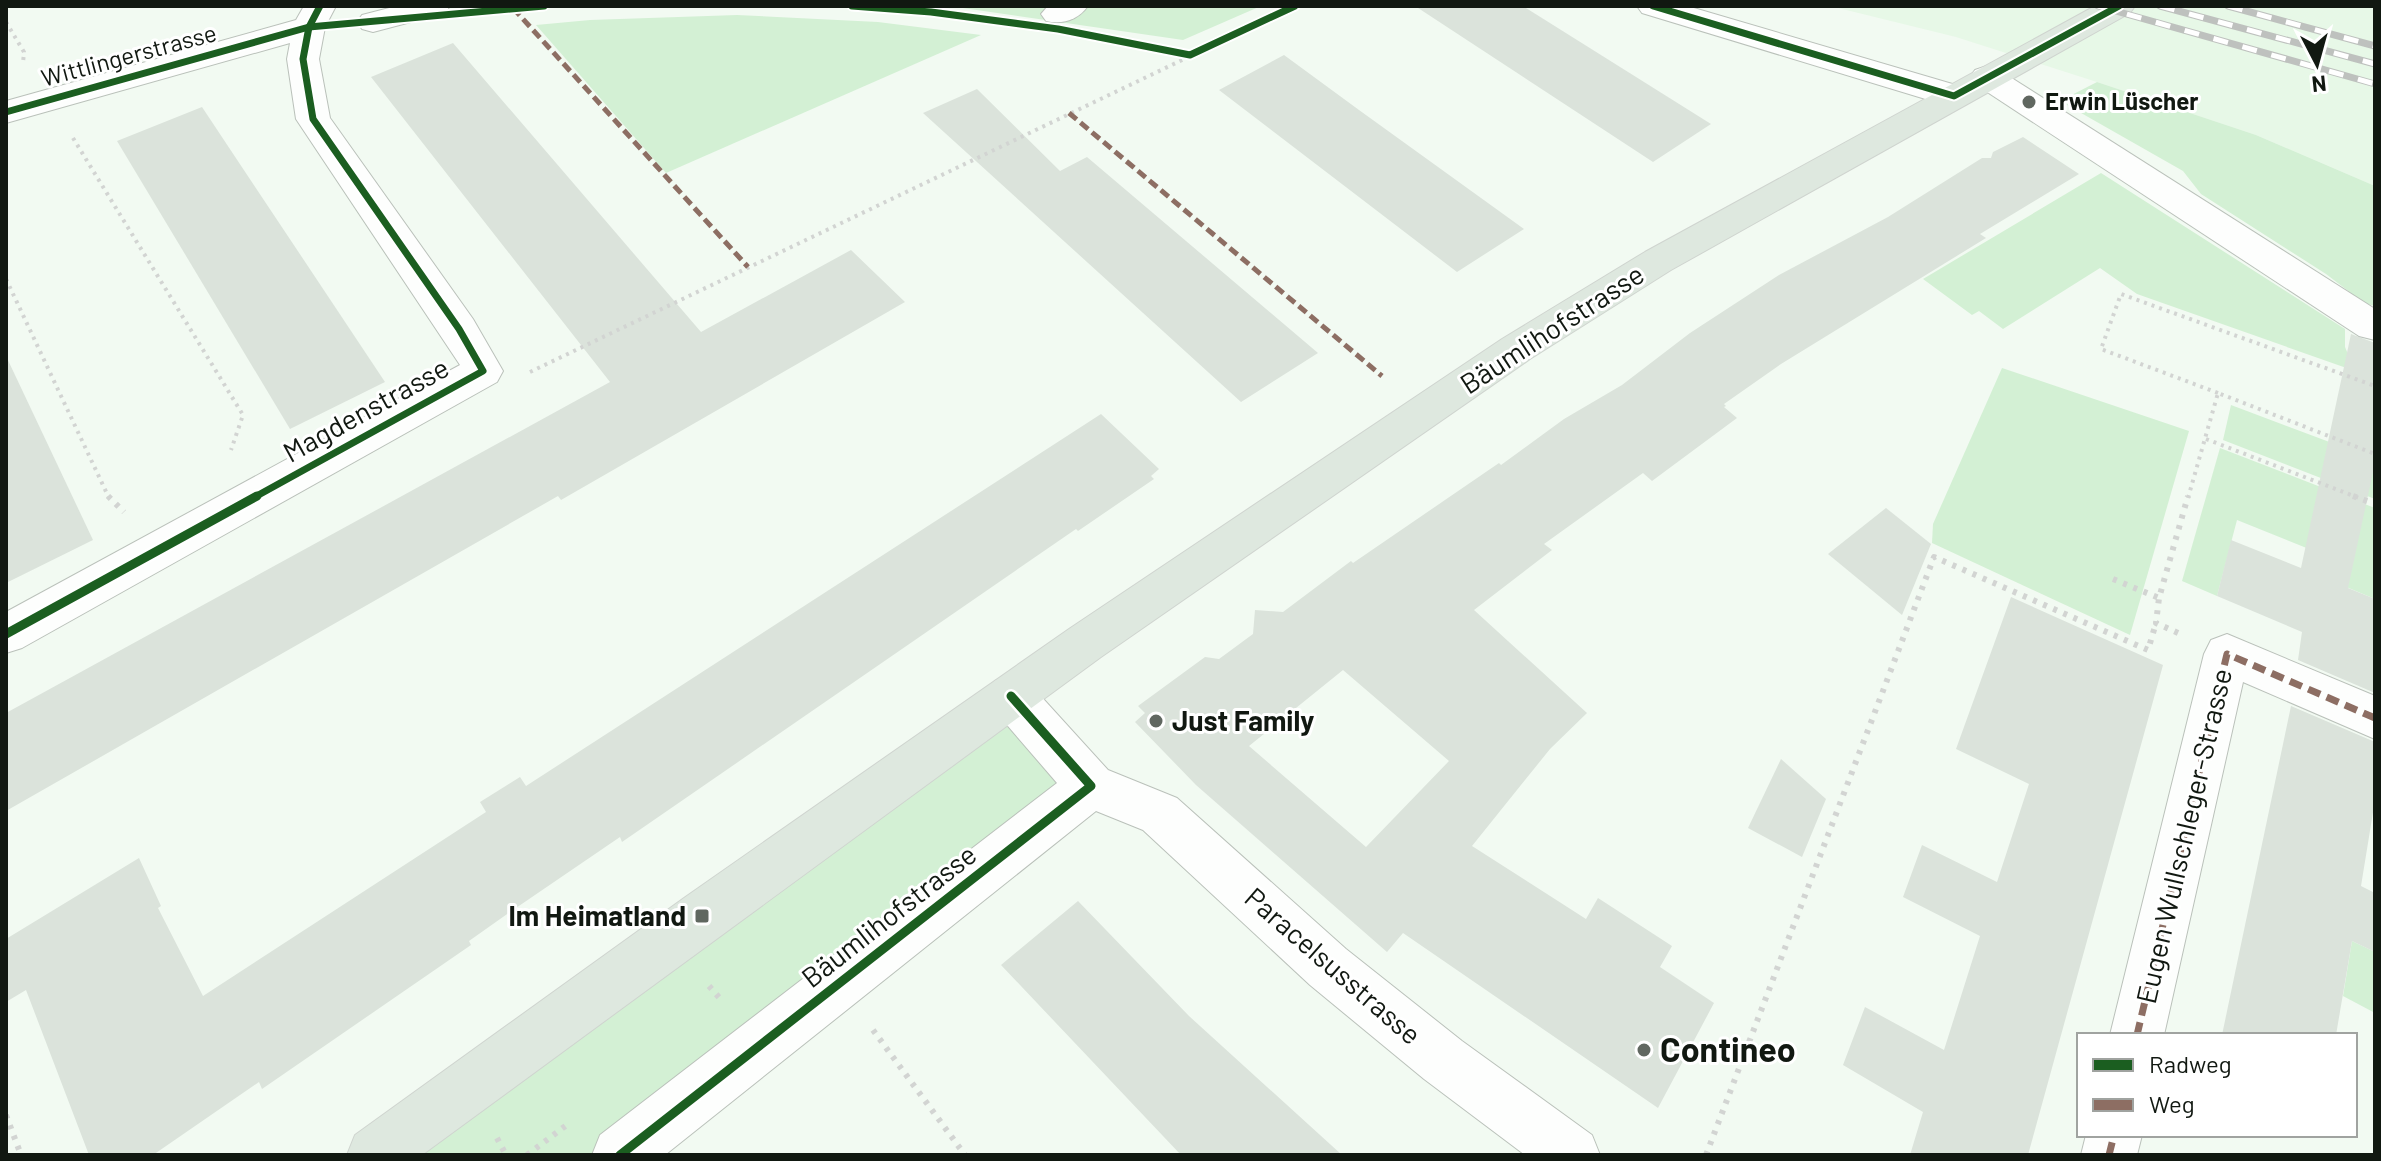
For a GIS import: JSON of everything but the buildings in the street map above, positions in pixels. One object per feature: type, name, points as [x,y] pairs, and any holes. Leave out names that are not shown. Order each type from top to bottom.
[{"type":"main road","name":"Bäumlihofstrasse","points":[[375,1155],[702,916],[1085,643],[1516,349],[1658,261],[2119,6]]},
{"type":"street","points":[[373,22],[434,6]]},
{"type":"street","points":[[1653,6],[1971,86],[2374,338]]},
{"type":"street","name":"Magdenstrasse","points":[[6,634],[483,371],[459,329],[313,119],[303,59],[314,17]]},
{"type":"street","name":"Wittlingerstrasse","points":[[13,109],[314,17]]},
{"type":"street","name":"Eugen Wullschleger-Strasse","points":[[2137,1033],[2227,654],[2375,718]]},
{"type":"street","points":[[1011,696],[1091,786]]},
{"type":"street","name":"Bäumlihofstrasse","points":[[620,1155],[1091,786]]},
{"type":"street","name":"Paracelsusstrasse","points":[[1091,786],[1160,814],[1328,967],[1443,1060],[1572,1155]]},
{"type":"path","points":[[483,371],[520,377],[1295,6]]},
{"type":"path","points":[[13,109],[62,120],[243,415],[230,453]]},
{"type":"path","points":[[6,279],[110,500],[165,546]]},
{"type":"path","points":[[2375,386],[2121,294],[2101,349],[2375,454]]},
{"type":"path","points":[[1706,1155],[1934,557],[2148,650],[2159,598],[2218,393]]},
{"type":"path","points":[[2206,439],[2375,504]]},
{"type":"path","points":[[2113,579],[2159,598]]},
{"type":"path","points":[[2156,623],[2227,654]]},
{"type":"path","points":[[704,981],[727,1006]]},
{"type":"path","points":[[839,983],[965,1155]]},
{"type":"path","points":[[6,1115],[21,1155]]},
{"type":"path","points":[[496,1137],[506,1155]]},
{"type":"shaded area","points":[[1830,6],[2375,6],[2375,186],[2256,135],[2097,82],[1956,37]]},
{"type":"green space","points":[[949,6],[1261,6],[1183,40]]},
{"type":"green space","points":[[737,15],[878,22],[981,35],[666,173],[536,25]]},
{"type":"green space","points":[[2097,82],[2256,135],[2375,186],[2375,306],[2364,303],[2326,274],[2201,194],[2183,171],[2060,101]]},
{"type":"green space","points":[[2101,173],[2345,329],[2345,347],[2355,371],[2137,294],[2100,268],[2003,329],[1979,311],[1972,315],[1923,279]]},
{"type":"green space","points":[[2002,368],[2189,431],[2130,635],[1932,543],[1933,524]]},
{"type":"green space","points":[[2231,405],[2375,459],[2375,499],[2223,440]]},
{"type":"green space","points":[[2220,448],[2375,508],[2375,599],[2320,576],[2324,555],[2237,520],[2217,596],[2182,581]]},
{"type":"green space","points":[[1011,696],[1091,786],[620,1155],[375,1155]]},
{"type":"green space","points":[[2352,941],[2375,952],[2375,1013],[2343,996]]},
{"type":"railway","points":[[2098,6],[2375,84]]},
{"type":"railway","points":[[2160,6],[2375,64]]},
{"type":"railway","points":[[2228,6],[2375,46]]},
{"type":"marked path","points":[[513,8],[748,267]]},
{"type":"marked path","points":[[1069,113],[1382,376]]},
{"type":"marked path","points":[[2137,1033],[2227,654],[2375,718]]},
{"type":"marked path","points":[[2109,1155],[2114,1137]]},
{"type":"cycle path","points":[[6,634],[483,371],[459,329],[313,119],[303,59],[309,27],[320,6]]},
{"type":"cycle path","points":[[6,112],[309,27],[544,6]]},
{"type":"cycle path","points":[[852,6],[931,12],[1058,29],[1190,55],[1295,6]]},
{"type":"cycle path","points":[[1653,6],[1954,96],[2119,6]]},
{"type":"cycle path","points":[[620,1155],[1091,786],[1011,696]]},
{"type":"place","name":"Erwin Lüscher","points":[[2029,102]]},
{"type":"place","name":"Just Family","points":[[1156,721]]},
{"type":"place","name":"Im Heimatland","points":[[702,916]]},
{"type":"place","name":"Contineo","points":[[1644,1050]]}]
